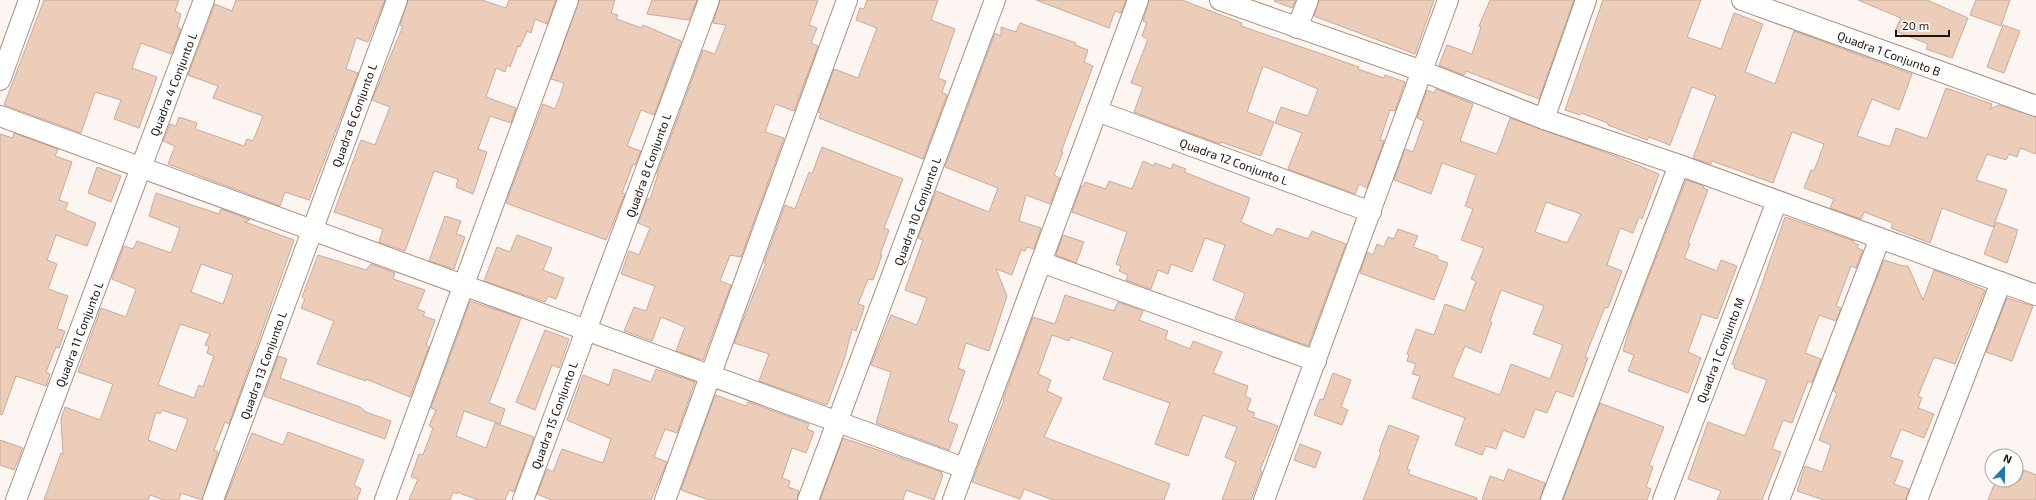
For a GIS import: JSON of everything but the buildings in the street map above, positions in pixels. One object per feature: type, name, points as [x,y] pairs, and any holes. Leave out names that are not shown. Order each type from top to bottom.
[{"type":"street","points":[[0,80],[29,0]]},
{"type":"street","name":"Quadra 4 Conjunto L","points":[[141,167],[204,0]]},
{"type":"street","name":"Quadra 6 Conjunto L","points":[[312,230],[397,0]]},
{"type":"street","points":[[385,500],[568,0]]},
{"type":"street","name":"Quadra 8 Conjunto L","points":[[586,330],[709,0]]},
{"type":"street","points":[[665,500],[847,0]]},
{"type":"street","name":"Quadra 10 Conjunto L","points":[[808,500],[995,0]]},
{"type":"street","points":[[957,499],[964,468],[1138,0]]},
{"type":"street","points":[[1220,0],[1422,71],[1544,119],[1679,165],[2036,295]]},
{"type":"street","points":[[1297,28],[1308,0]]},
{"type":"street","points":[[1264,500],[1448,0]]},
{"type":"street","points":[[1544,119],[1586,0]]},
{"type":"street","name":"Quadra 1 Conjunto B","points":[[1742,0],[2036,106]]},
{"type":"street","name":"Quadra 12 Conjunto L","points":[[1097,111],[1371,212]]},
{"type":"street","points":[[0,116],[964,468]]},
{"type":"street","points":[[1551,500],[1679,165]]},
{"type":"street","name":"Quadra 11 Conjunto L","points":[[16,500],[141,167]]},
{"type":"street","name":"Quadra 1 Conjunto M","points":[[1663,500],[1777,201]]},
{"type":"street","name":"Quadra 13 Conjunto L","points":[[213,500],[312,230]]},
{"type":"street","points":[[1779,500],[1880,238]]},
{"type":"street","points":[[1041,262],[1316,361]]},
{"type":"street","points":[[1917,500],[2001,282]]},
{"type":"street","name":"Quadra 15 Conjunto L","points":[[523,500],[586,330]]}]
